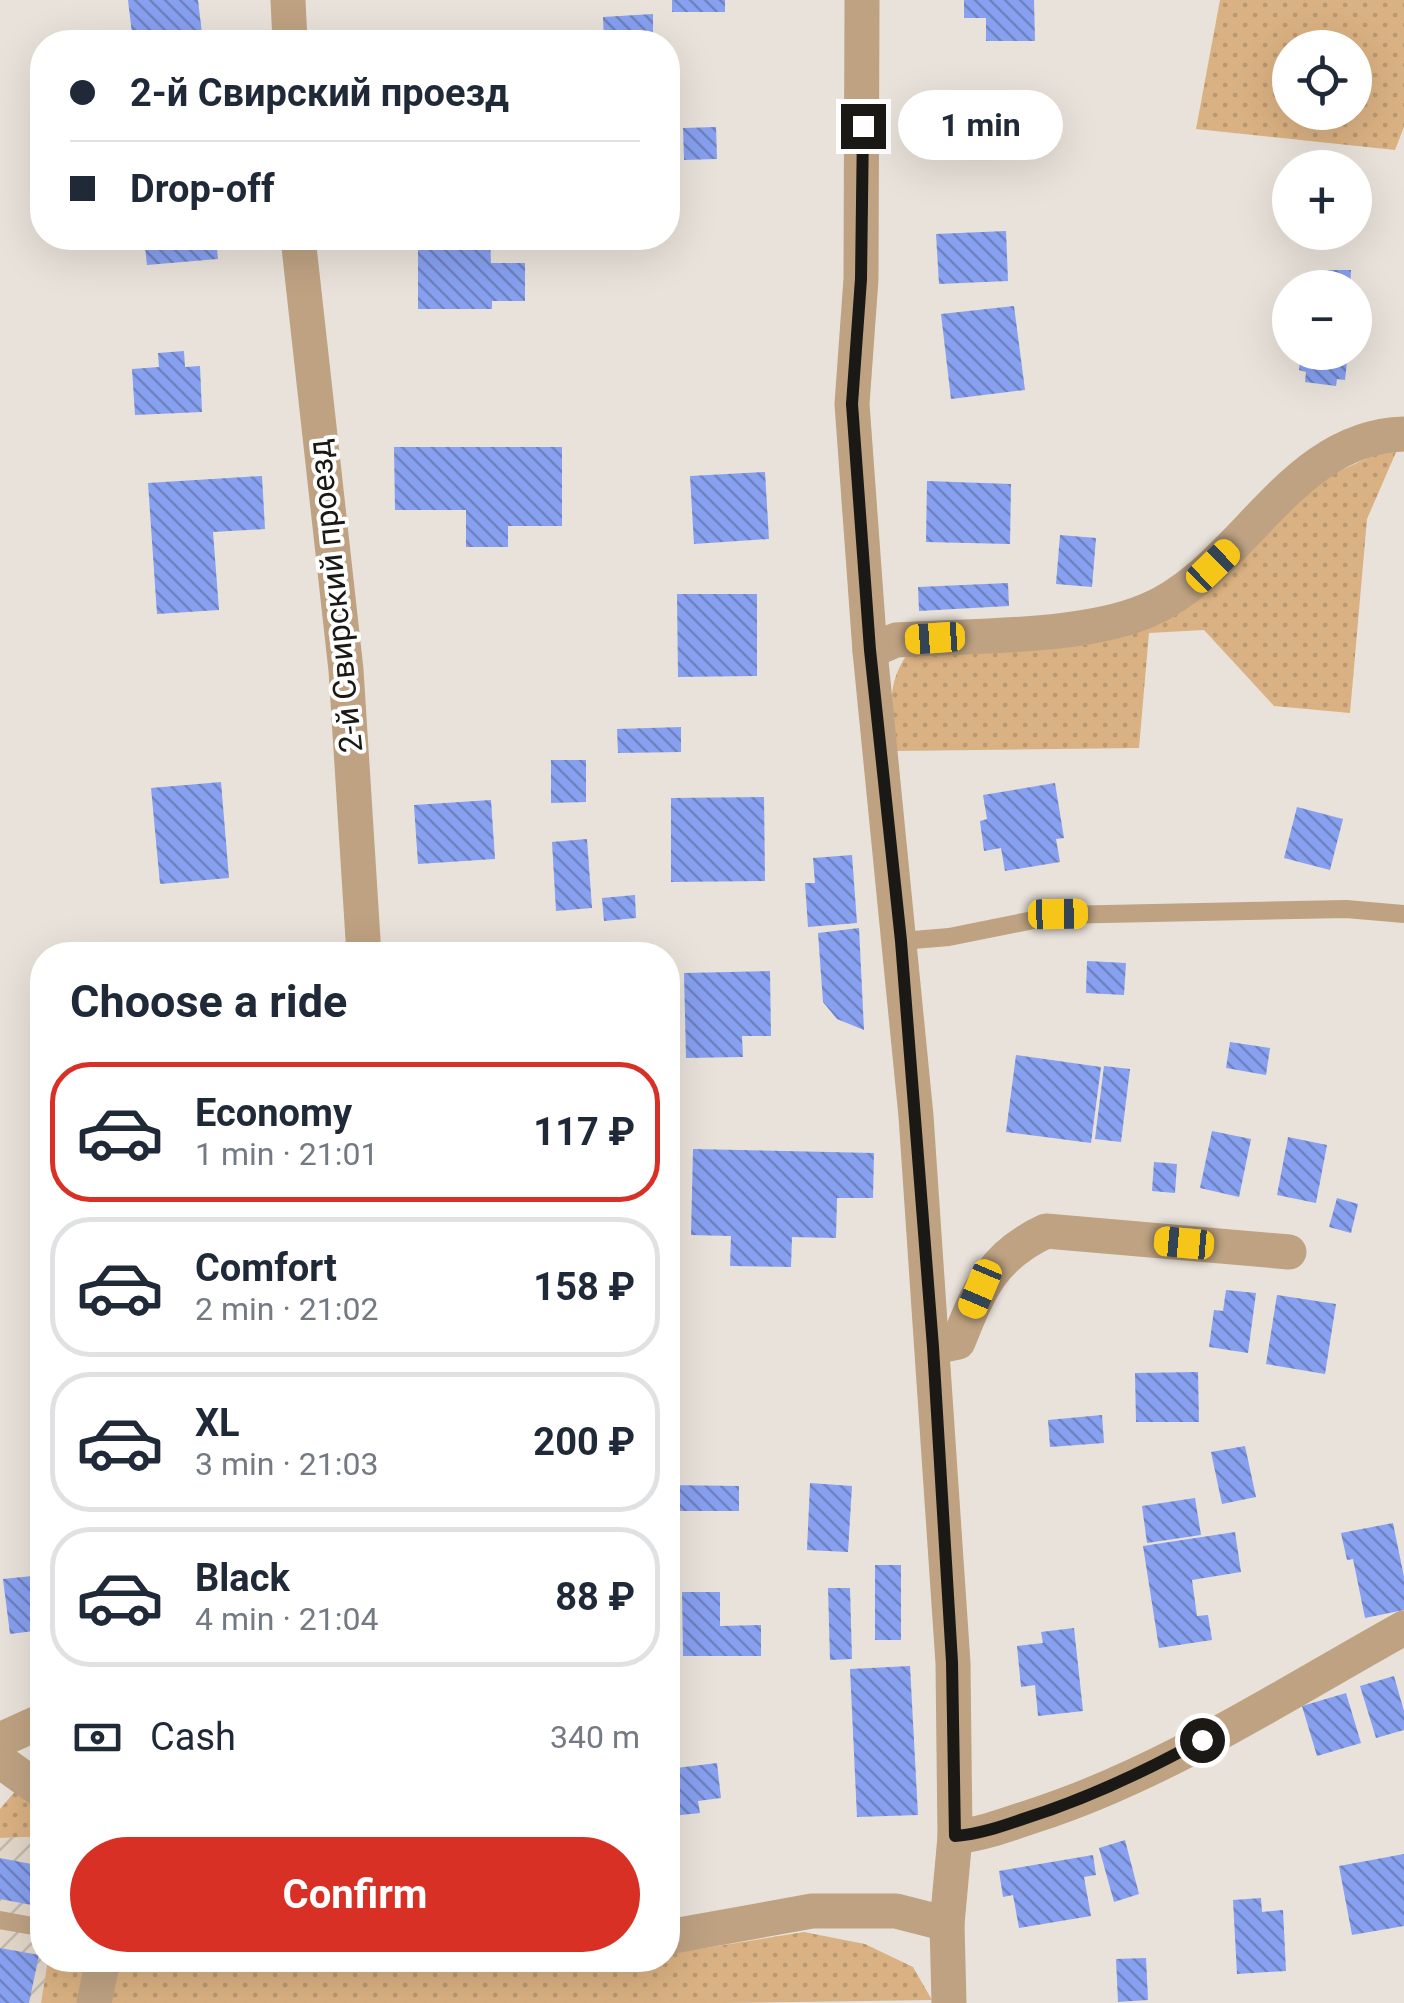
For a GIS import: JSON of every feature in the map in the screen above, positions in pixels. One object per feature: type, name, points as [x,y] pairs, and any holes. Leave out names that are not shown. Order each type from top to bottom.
[{"type":"street","points":[[288,0],[289,30]]},
{"type":"street","points":[[862,0],[861,279],[852,404],[870,650],[901,941],[933,1347],[952,1662],[955,1836],[946,1924],[950,2003]]},
{"type":"street","name":"2-й Свирский проезд","points":[[299,250],[346,670],[363,942]]},
{"type":"street","points":[[870,650],[896,640],[1090,628],[1145,612],[1190,589],[1299,480],[1339,450],[1382,435],[1404,434]]},
{"type":"street","points":[[933,1347],[958,1342],[980,1289],[1018,1244],[1046,1231],[1288,1252]]},
{"type":"street","points":[[955,1836],[977,1834],[1082,1800],[1135,1777],[1404,1628]]},
{"type":"street","points":[[0,1740],[30,1726]]},
{"type":"street","points":[[0,1761],[30,1782]]},
{"type":"street","points":[[680,1930],[812,1910],[896,1911],[946,1924]]},
{"type":"street","points":[[94,2003],[100,1972]]},
{"type":"lane","points":[[901,941],[949,937],[1058,914],[1346,909],[1404,914]]},
{"type":"lane","points":[[0,1920],[30,1926]]},
{"type":"shaded area","points":[[1220,0],[1404,0],[1404,127],[1395,150],[1196,129]]},
{"type":"shaded area","points":[[1400,443],[1367,519],[1350,713],[1274,706],[1204,630],[1149,633],[1139,748],[895,751],[893,687],[910,650],[1091,635],[1305,487]]},
{"type":"shaded area","points":[[30,1774],[30,1837],[0,1838],[0,1809]]},
{"type":"shaded area","points":[[30,1837],[30,1972],[46,1972],[41,2003],[0,2003],[0,1838]]},
{"type":"shaded area","points":[[804,1932],[865,1944],[913,1967],[932,2000],[41,2003],[46,1972],[680,1972],[680,1952]]},
{"type":"building","points":[[128,0],[198,0],[202,30],[132,30]]},
{"type":"building","points":[[672,0],[725,0],[725,12],[672,12]]},
{"type":"building","points":[[964,0],[1034,0],[1035,41],[986,41],[986,18],[964,18]]},
{"type":"building","points":[[653,14],[653,30],[604,30],[603,17]]},
{"type":"building","points":[[953,108],[1031,111],[1030,160],[951,158]]},
{"type":"building","points":[[716,127],[717,159],[684,160],[683,128]]},
{"type":"building","points":[[1006,231],[1008,281],[939,284],[936,234]]},
{"type":"building","points":[[145,250],[217,250],[218,259],[147,265]]},
{"type":"building","points":[[418,250],[490,250],[491,263],[525,263],[525,301],[492,301],[492,309],[418,309]]},
{"type":"building","points":[[1014,306],[1025,390],[951,399],[941,314]]},
{"type":"building","points":[[184,351],[185,367],[200,366],[202,412],[135,415],[132,369],[159,367],[158,353]]},
{"type":"building","points":[[1299,370],[1346,370],[1345,380],[1337,379],[1336,386],[1305,382],[1306,372]]},
{"type":"building","points":[[394,447],[562,447],[562,526],[508,526],[508,547],[466,547],[466,510],[395,510]]},
{"type":"building","points":[[765,472],[769,539],[694,544],[690,476]]},
{"type":"building","points":[[262,476],[265,529],[213,532],[219,610],[157,614],[148,483]]},
{"type":"building","points":[[927,481],[1011,484],[1010,544],[926,542]]},
{"type":"building","points":[[1060,535],[1096,538],[1092,587],[1056,584]]},
{"type":"building","points":[[1008,583],[1009,606],[919,611],[918,587]]},
{"type":"building","points":[[677,594],[757,594],[757,676],[678,677]]},
{"type":"building","points":[[681,727],[681,752],[618,753],[617,729]]},
{"type":"building","points":[[551,760],[586,760],[586,802],[551,803]]},
{"type":"building","points":[[221,782],[229,878],[160,884],[151,788]]},
{"type":"building","points":[[1055,783],[1064,838],[1056,839],[1060,862],[1005,871],[1001,848],[984,851],[980,821],[987,819],[983,795]]},
{"type":"building","points":[[764,797],[765,881],[671,882],[671,798]]},
{"type":"building","points":[[491,800],[495,859],[418,864],[414,805]]},
{"type":"building","points":[[1297,807],[1343,819],[1330,870],[1284,858]]},
{"type":"building","points":[[587,839],[592,908],[556,911],[552,842]]},
{"type":"building","points":[[852,855],[857,923],[808,927],[805,883],[815,883],[813,858]]},
{"type":"building","points":[[635,895],[636,918],[604,921],[602,898]]},
{"type":"building","points":[[859,928],[864,1030],[837,1019],[823,1002],[818,933]]},
{"type":"building","points":[[1087,961],[1126,963],[1124,995],[1086,993]]},
{"type":"building","points":[[770,971],[771,1036],[742,1036],[743,1057],[686,1058],[684,973]]},
{"type":"building","points":[[1230,1042],[1270,1048],[1266,1075],[1226,1068]]},
{"type":"building","points":[[1016,1055],[1101,1067],[1091,1143],[1006,1132]]},
{"type":"building","points":[[1104,1066],[1130,1069],[1121,1142],[1095,1139]]},
{"type":"building","points":[[1212,1131],[1251,1139],[1239,1197],[1200,1188]]},
{"type":"building","points":[[1288,1137],[1327,1145],[1316,1203],[1277,1195]]},
{"type":"building","points":[[693,1149],[874,1153],[873,1198],[837,1198],[836,1238],[792,1237],[791,1267],[730,1266],[731,1236],[691,1235]]},
{"type":"building","points":[[1154,1162],[1177,1164],[1175,1193],[1152,1191]]},
{"type":"building","points":[[1337,1198],[1358,1204],[1351,1233],[1329,1227]]},
{"type":"building","points":[[1226,1290],[1256,1293],[1248,1353],[1209,1347],[1214,1310],[1223,1311]]},
{"type":"building","points":[[1277,1295],[1336,1304],[1325,1374],[1266,1364]]},
{"type":"building","points":[[1198,1372],[1199,1422],[1136,1422],[1135,1373]]},
{"type":"building","points":[[1102,1415],[1104,1443],[1050,1447],[1048,1420]]},
{"type":"building","points":[[1245,1446],[1256,1497],[1222,1504],[1211,1452]]},
{"type":"building","points":[[810,1483],[852,1486],[848,1552],[807,1550]]},
{"type":"building","points":[[680,1485],[739,1486],[739,1511],[680,1511]]},
{"type":"building","points":[[1195,1498],[1201,1535],[1147,1543],[1142,1506]]},
{"type":"building","points":[[1393,1523],[1404,1577],[1404,1610],[1365,1618],[1353,1559],[1347,1560],[1341,1533]]},
{"type":"building","points":[[1235,1532],[1241,1572],[1192,1580],[1197,1616],[1208,1615],[1212,1640],[1159,1648],[1143,1546]]},
{"type":"building","points":[[875,1565],[901,1565],[901,1640],[875,1640]]},
{"type":"building","points":[[30,1576],[30,1632],[10,1634],[3,1579]]},
{"type":"building","points":[[828,1588],[850,1588],[852,1659],[830,1660]]},
{"type":"building","points":[[682,1592],[720,1592],[720,1626],[761,1625],[761,1656],[683,1656]]},
{"type":"building","points":[[1074,1628],[1083,1711],[1038,1716],[1035,1685],[1021,1687],[1017,1646],[1043,1643],[1041,1632]]},
{"type":"building","points":[[910,1666],[918,1815],[857,1817],[850,1669]]},
{"type":"building","points":[[1394,1676],[1404,1711],[1404,1730],[1376,1738],[1360,1686]]},
{"type":"building","points":[[1346,1693],[1361,1743],[1317,1756],[1302,1706]]},
{"type":"building","points":[[717,1763],[721,1798],[698,1801],[700,1813],[680,1815],[680,1768]]},
{"type":"building","points":[[1125,1840],[1139,1894],[1114,1902],[1099,1848]]},
{"type":"building","points":[[1404,1854],[1404,1926],[1352,1935],[1339,1866]]},
{"type":"building","points":[[1093,1855],[1096,1875],[1084,1877],[1091,1916],[1019,1928],[1013,1895],[1003,1897],[999,1871]]},
{"type":"building","points":[[0,1858],[30,1864],[30,1905],[0,1899]]},
{"type":"building","points":[[1261,1898],[1262,1912],[1283,1910],[1286,1971],[1237,1974],[1233,1900]]},
{"type":"building","points":[[0,1948],[30,1953],[30,1972],[35,1972],[29,2003],[0,2003]]},
{"type":"building","points":[[1146,1958],[1148,2000],[1118,2002],[1116,1959]]},
{"type":"route","points":[[863,126],[861,279],[852,404],[870,650],[901,941],[933,1347],[952,1662],[955,1836],[977,1834],[1082,1800],[1135,1777],[1202,1740]]}]
